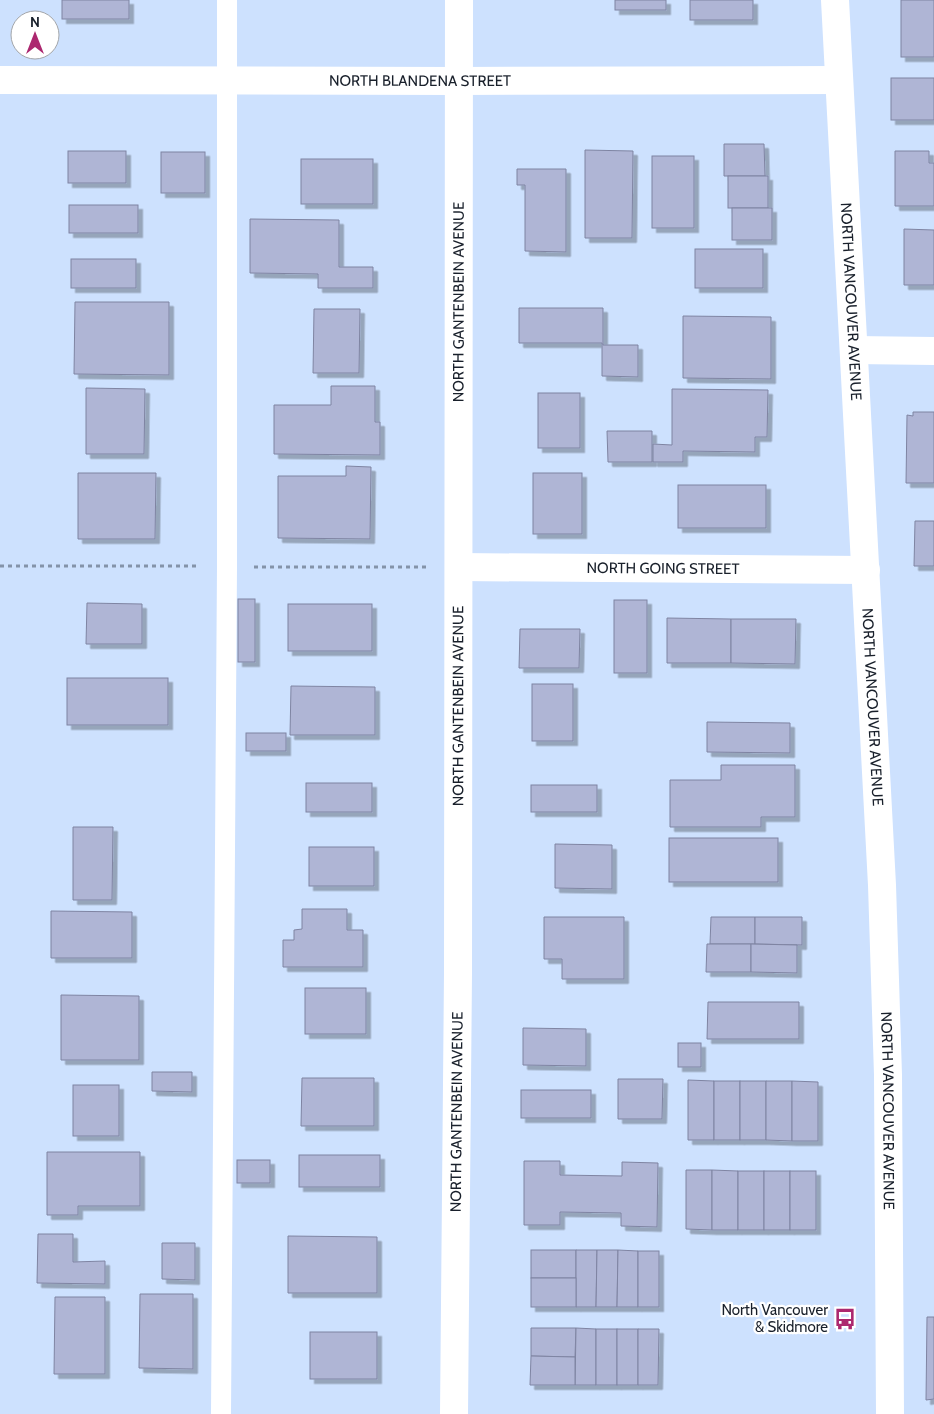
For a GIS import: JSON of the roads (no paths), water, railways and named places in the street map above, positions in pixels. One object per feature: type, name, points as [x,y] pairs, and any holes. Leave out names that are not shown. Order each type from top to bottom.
[{"type":"street","name":"NORTH GANTENBEIN AVENUE","points":[[454,1414],[458,973],[459,0]]},
{"type":"street","name":"NORTH VANCOUVER AVENUE","points":[[835,0],[883,904],[888,1075],[890,1414]]},
{"type":"street","name":"NORTH BLANDENA STREET","points":[[0,80],[459,82],[839,80]]},
{"type":"street","points":[[854,350],[934,351]]},
{"type":"street","name":"NORTH GOING STREET","points":[[459,567],[866,570]]},
{"type":"lane","points":[[221,1414],[227,577],[228,0]]},
{"type":"place","name":"North Vancouver & Skidmore","points":[[845,1319]]}]
